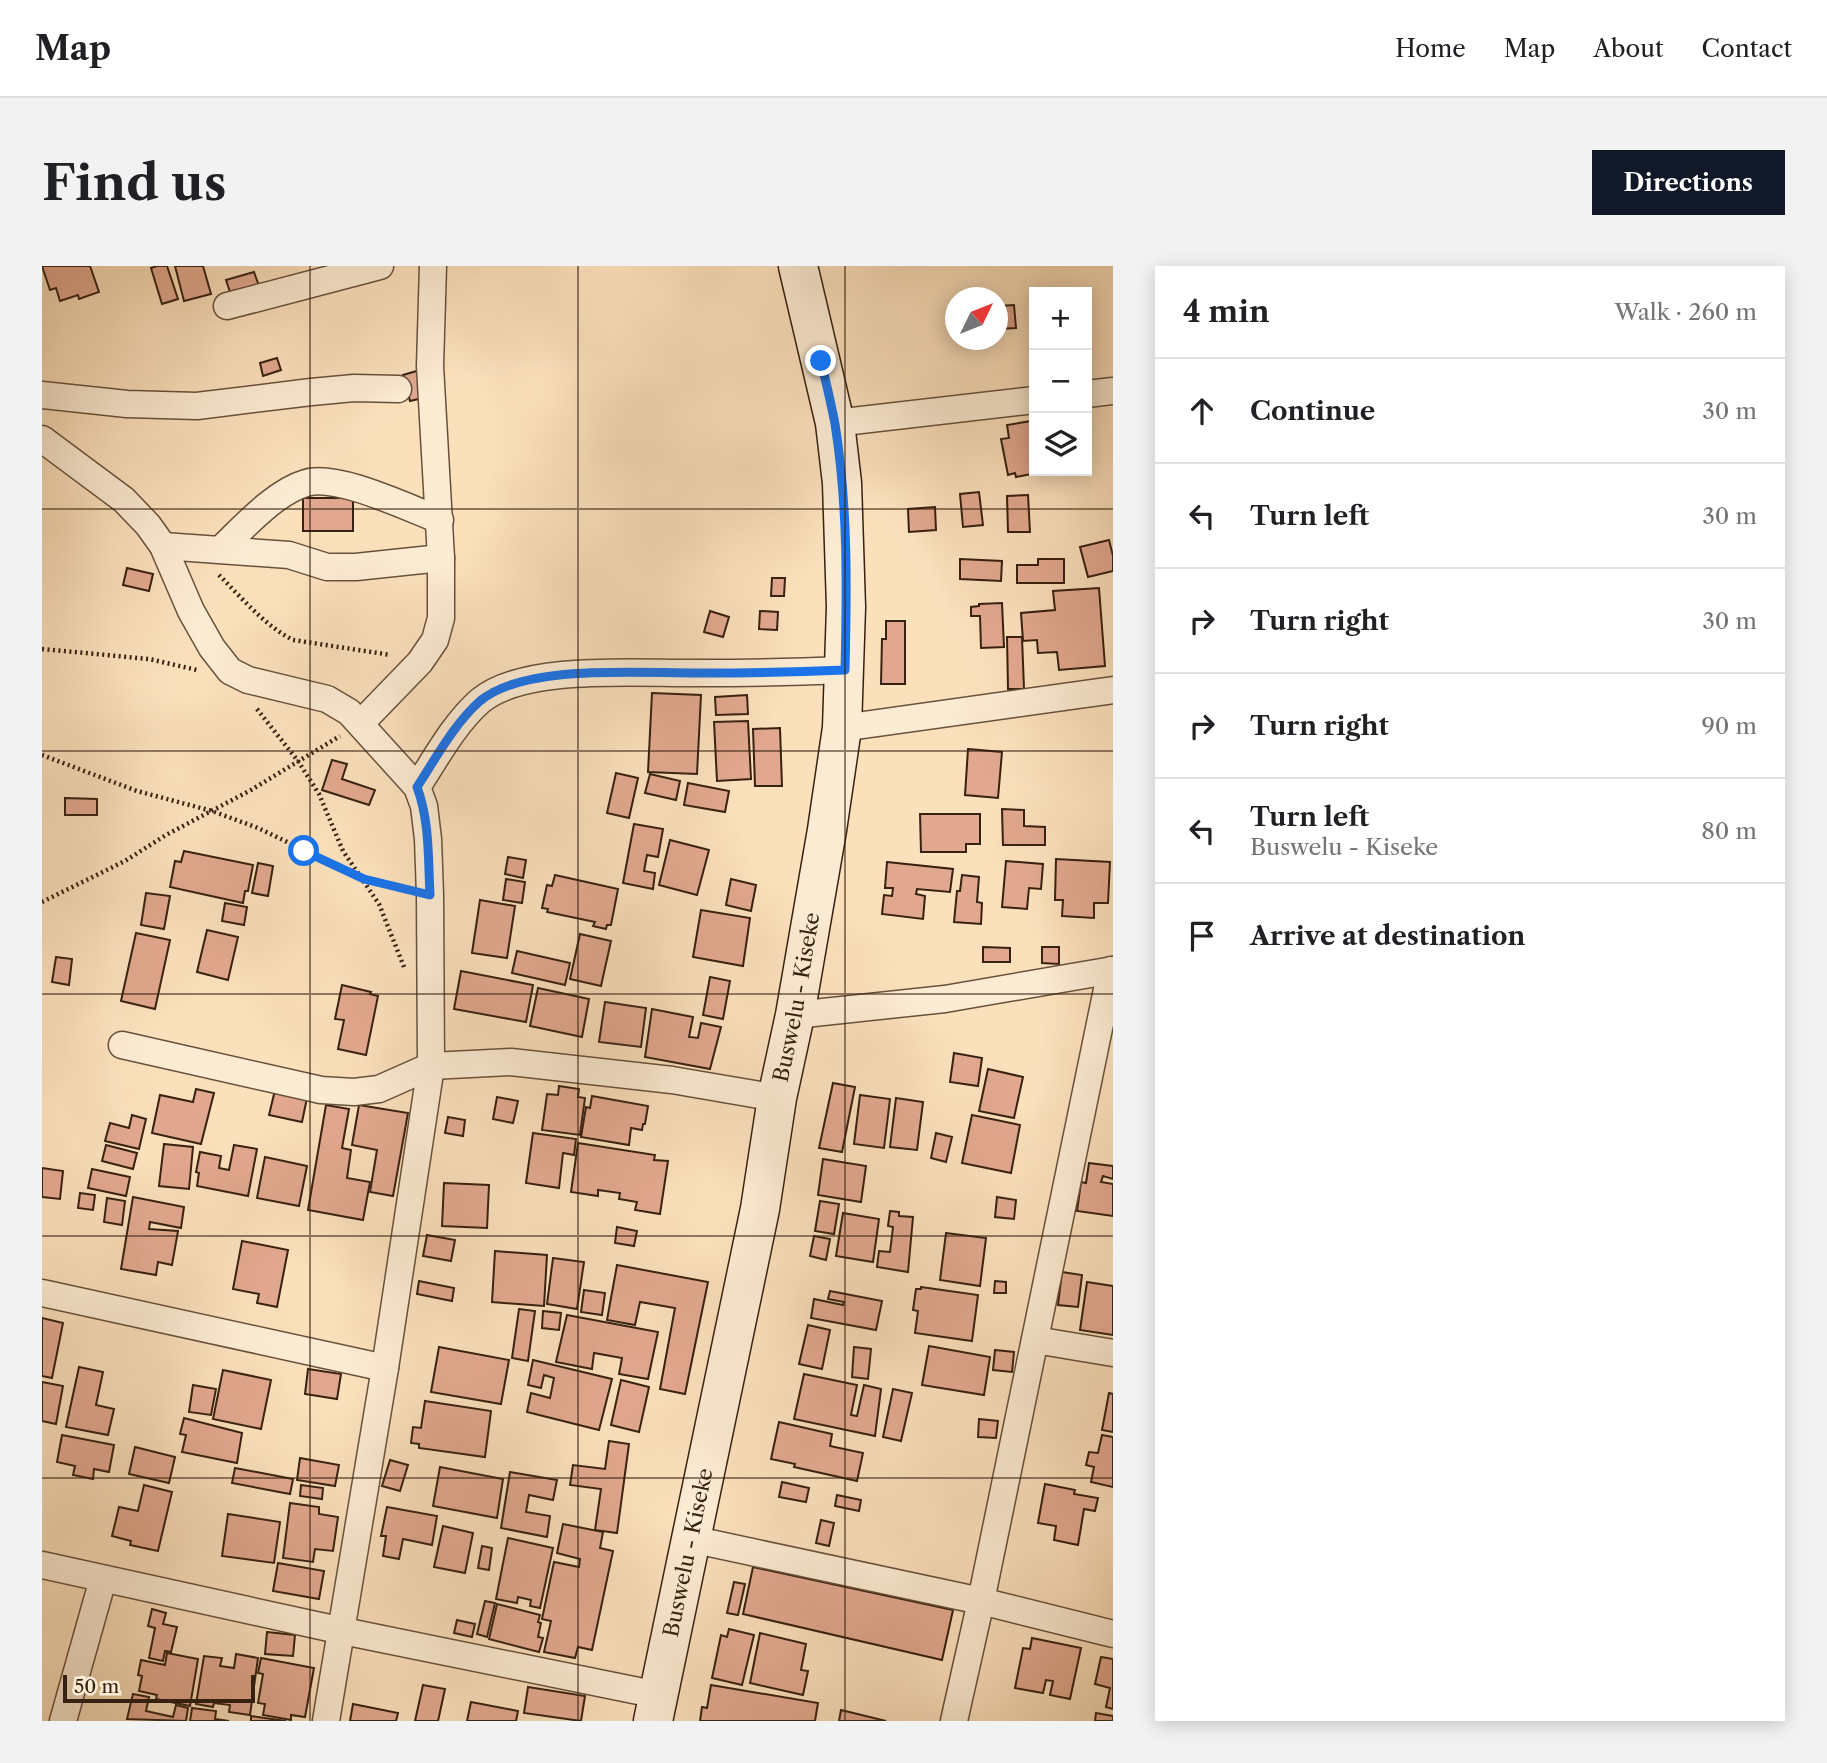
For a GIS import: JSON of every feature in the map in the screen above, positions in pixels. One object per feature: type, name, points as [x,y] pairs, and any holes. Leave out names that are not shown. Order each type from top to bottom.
[{"type":"main road","name":"Buswelu - Kiseke","points":[[655,1708],[760,1209],[777,1098],[795,1015],[827,830],[842,728],[846,554],[842,483],[835,423],[798,266]]},
{"type":"street","points":[[227,306],[380,266]]},
{"type":"street","points":[[361,723],[420,662],[435,640],[442,618],[440,520],[430,366],[433,266]]},
{"type":"street","points":[[42,396],[127,404],[197,406],[354,388],[398,389]]},
{"type":"street","points":[[1092,393],[1113,391]]},
{"type":"street","points":[[835,423],[1029,401]]},
{"type":"street","points":[[42,439],[124,500],[148,525],[175,547],[289,555],[327,567],[356,567],[441,558]]},
{"type":"street","points":[[221,549],[285,492],[307,482],[331,481],[440,520]]},
{"type":"street","points":[[175,547],[191,611],[216,654],[230,671],[248,680],[327,699],[349,712],[417,787],[424,806],[430,895],[431,1066],[343,1631],[326,1721]]},
{"type":"street","points":[[417,787],[455,729],[481,701],[498,690],[533,679],[586,673],[845,670]]},
{"type":"street","points":[[842,728],[1113,690]]},
{"type":"street","points":[[795,1015],[944,999],[1112,970],[954,1721]]},
{"type":"street","points":[[122,1045],[321,1090],[354,1092],[379,1089],[431,1066],[511,1062],[672,1080],[777,1098]]},
{"type":"street","points":[[42,1293],[385,1368]]},
{"type":"street","points":[[1035,1340],[1113,1353]]},
{"type":"street","points":[[691,1539],[981,1601],[1113,1633]]},
{"type":"street","points":[[42,1565],[343,1631],[655,1708]]},
{"type":"street","points":[[63,1721],[103,1579]]},
{"type":"path","points":[[175,547],[217,573],[281,634],[293,640],[367,650],[420,662]]},
{"type":"path","points":[[42,649],[149,659],[202,671]]},
{"type":"path","points":[[230,671],[298,761],[319,794],[344,851],[364,879],[390,928],[408,974]]},
{"type":"path","points":[[42,902],[89,881],[361,723]]},
{"type":"path","points":[[42,755],[137,791],[212,811],[258,828],[364,879],[430,895]]},
{"type":"building","points":[[42,266],[90,266],[99,292],[79,299],[78,295],[60,301],[56,288],[50,290]]},
{"type":"building","points":[[167,266],[178,299],[162,304],[151,268]]},
{"type":"building","points":[[175,266],[203,266],[211,294],[184,301]]},
{"type":"building","points":[[254,272],[259,286],[231,295],[226,280]]},
{"type":"building","points":[[1008,305],[1014,305],[1016,328],[1008,328]]},
{"type":"building","points":[[277,358],[281,370],[263,376],[260,363]]},
{"type":"building","points":[[420,370],[427,397],[410,401],[403,375]]},
{"type":"building","points":[[1029,421],[1029,474],[1016,477],[1015,473],[1008,475],[1001,439],[1009,438],[1007,425]]},
{"type":"building","points":[[979,492],[983,525],[963,527],[960,494]]},
{"type":"building","points":[[1028,495],[1030,532],[1008,532],[1007,496]]},
{"type":"building","points":[[303,498],[353,498],[353,531],[303,531]]},
{"type":"building","points":[[935,507],[936,530],[909,532],[908,509]]},
{"type":"building","points":[[1109,540],[1113,571],[1088,577],[1080,547]]},
{"type":"building","points":[[960,559],[1002,561],[1001,581],[960,579]]},
{"type":"building","points":[[1038,559],[1064,559],[1064,583],[1017,583],[1017,565],[1038,565]]},
{"type":"building","points":[[127,568],[153,574],[149,591],[123,585]]},
{"type":"building","points":[[772,578],[785,578],[784,596],[771,596]]},
{"type":"building","points":[[1099,588],[1105,666],[1059,670],[1057,652],[1038,653],[1037,640],[1023,641],[1021,613],[1055,610],[1053,591]]},
{"type":"building","points":[[1002,603],[1004,647],[981,648],[980,616],[971,616],[971,607]]},
{"type":"building","points":[[710,611],[729,617],[723,637],[704,632]]},
{"type":"building","points":[[760,611],[778,612],[777,630],[759,629]]},
{"type":"building","points":[[886,621],[905,621],[905,684],[881,684],[882,639],[886,639]]},
{"type":"building","points":[[1007,637],[1022,637],[1024,689],[1008,689]]},
{"type":"building","points":[[652,693],[701,695],[697,774],[648,772]]},
{"type":"building","points":[[747,695],[748,714],[716,715],[715,697]]},
{"type":"building","points":[[748,721],[751,779],[717,781],[714,722]]},
{"type":"building","points":[[780,728],[782,786],[755,786],[753,729]]},
{"type":"building","points":[[968,749],[1002,752],[998,798],[965,795]]},
{"type":"building","points":[[332,760],[347,764],[342,779],[375,790],[369,805],[322,790]]},
{"type":"building","points":[[616,773],[638,778],[629,818],[607,813]]},
{"type":"building","points":[[650,774],[680,781],[676,800],[645,793]]},
{"type":"building","points":[[688,783],[729,791],[725,812],[684,805]]},
{"type":"building","points":[[65,798],[97,799],[97,815],[65,815]]},
{"type":"building","points":[[1002,809],[1024,810],[1024,826],[1045,827],[1045,845],[1003,845]]},
{"type":"building","points":[[920,814],[980,814],[980,844],[966,844],[966,852],[921,852]]},
{"type":"building","points":[[634,824],[663,829],[658,857],[647,855],[644,871],[655,873],[653,889],[623,883]]},
{"type":"building","points":[[670,840],[709,850],[697,895],[659,885]]},
{"type":"building","points":[[184,851],[253,865],[243,903],[170,887],[175,861],[181,862]]},
{"type":"building","points":[[508,857],[526,860],[523,878],[505,874]]},
{"type":"building","points":[[1056,859],[1110,862],[1108,903],[1094,903],[1094,918],[1062,916],[1063,900],[1055,900]]},
{"type":"building","points":[[1006,861],[1043,864],[1041,889],[1029,888],[1027,909],[1002,907]]},
{"type":"building","points":[[887,862],[953,869],[950,892],[917,889],[916,894],[925,896],[923,919],[882,914],[884,895],[892,896],[893,888],[885,888]]},
{"type":"building","points":[[258,863],[273,866],[268,896],[252,893]]},
{"type":"building","points":[[555,875],[618,889],[611,925],[607,925],[606,929],[593,926],[595,922],[547,912],[548,909],[542,908],[547,885],[552,886]]},
{"type":"building","points":[[962,875],[979,877],[977,902],[982,903],[981,924],[954,922],[957,891],[960,891]]},
{"type":"building","points":[[506,879],[525,882],[522,903],[503,900]]},
{"type":"building","points":[[731,879],[756,885],[751,911],[726,905]]},
{"type":"building","points":[[146,893],[170,896],[164,929],[141,925]]},
{"type":"building","points":[[480,900],[515,906],[507,958],[472,953]]},
{"type":"building","points":[[225,903],[247,907],[244,925],[222,921]]},
{"type":"building","points":[[701,910],[750,918],[743,966],[693,957]]},
{"type":"building","points":[[207,930],[238,937],[228,980],[197,972]]},
{"type":"building","points":[[136,933],[170,940],[155,1009],[121,1001]]},
{"type":"building","points":[[580,934],[611,941],[601,986],[570,979]]},
{"type":"building","points":[[983,947],[1010,948],[1010,962],[983,962]]},
{"type":"building","points":[[1042,947],[1059,947],[1059,964],[1042,963]]},
{"type":"building","points":[[517,951],[570,963],[565,985],[512,973]]},
{"type":"building","points":[[56,957],[72,959],[69,985],[52,982]]},
{"type":"building","points":[[461,971],[533,985],[526,1022],[454,1009]]},
{"type":"building","points":[[710,977],[730,981],[723,1019],[703,1015]]},
{"type":"building","points":[[342,985],[378,996],[366,1055],[338,1049],[344,1020],[335,1019]]},
{"type":"building","points":[[538,988],[589,999],[582,1037],[530,1026]]},
{"type":"building","points":[[605,1002],[646,1008],[641,1047],[599,1042]]},
{"type":"building","points":[[652,1009],[693,1017],[689,1037],[698,1038],[701,1023],[721,1027],[710,1069],[645,1057]]},
{"type":"building","points":[[954,1053],[982,1058],[978,1086],[950,1082]]},
{"type":"building","points":[[988,1069],[1023,1077],[1014,1118],[979,1111]]},
{"type":"building","points":[[833,1083],[855,1087],[842,1152],[819,1148]]},
{"type":"building","points":[[559,1086],[579,1089],[578,1097],[585,1098],[580,1135],[542,1130],[547,1094],[558,1095]]},
{"type":"building","points":[[196,1089],[214,1093],[201,1144],[152,1133],[160,1095],[193,1102]]},
{"type":"building","points":[[275,1090],[307,1098],[302,1122],[269,1115]]},
{"type":"building","points":[[860,1095],[890,1099],[884,1148],[854,1144]]},
{"type":"building","points":[[592,1096],[648,1106],[642,1130],[631,1128],[629,1145],[581,1137],[586,1107],[590,1108]]},
{"type":"building","points":[[497,1097],[518,1101],[513,1123],[493,1119]]},
{"type":"building","points":[[896,1098],[923,1102],[917,1150],[890,1147]]},
{"type":"building","points":[[326,1105],[349,1109],[342,1148],[351,1150],[347,1178],[370,1182],[363,1220],[308,1210]]},
{"type":"building","points":[[359,1105],[408,1113],[393,1196],[370,1192],[377,1150],[352,1145]]},
{"type":"building","points":[[132,1115],[146,1119],[139,1149],[105,1141],[110,1123],[129,1128]]},
{"type":"building","points":[[972,1115],[1020,1125],[1011,1173],[962,1163]]},
{"type":"building","points":[[448,1117],[465,1120],[463,1136],[445,1133]]},
{"type":"building","points":[[533,1133],[576,1139],[574,1155],[563,1153],[559,1188],[526,1183]]},
{"type":"building","points":[[936,1133],[952,1137],[946,1162],[931,1158]]},
{"type":"building","points":[[578,1143],[655,1155],[654,1160],[668,1161],[660,1214],[635,1210],[637,1202],[619,1199],[620,1193],[598,1190],[598,1196],[571,1192]]},
{"type":"building","points":[[164,1144],[193,1147],[189,1189],[159,1186]]},
{"type":"building","points":[[106,1145],[137,1153],[133,1169],[102,1161]]},
{"type":"building","points":[[234,1145],[257,1149],[248,1196],[197,1186],[199,1173],[196,1172],[200,1152],[221,1156],[219,1168],[229,1170]]},
{"type":"building","points":[[265,1157],[307,1166],[299,1206],[257,1198]]},
{"type":"building","points":[[823,1159],[866,1166],[861,1202],[818,1195]]},
{"type":"building","points":[[1089,1163],[1113,1166],[1113,1179],[1103,1176],[1101,1182],[1113,1184],[1113,1216],[1077,1211],[1081,1182],[1086,1183]]},
{"type":"building","points":[[42,1168],[63,1171],[60,1199],[42,1197]]},
{"type":"building","points":[[92,1169],[130,1177],[126,1196],[88,1188]]},
{"type":"building","points":[[444,1183],[489,1185],[487,1228],[442,1226]]},
{"type":"building","points":[[80,1193],[95,1195],[93,1210],[78,1208]]},
{"type":"building","points":[[133,1197],[184,1207],[181,1228],[150,1222],[149,1229],[178,1231],[172,1265],[158,1262],[156,1275],[121,1269]]},
{"type":"building","points":[[997,1197],[1016,1200],[1014,1219],[995,1217]]},
{"type":"building","points":[[107,1198],[125,1201],[122,1225],[104,1222]]},
{"type":"building","points":[[820,1201],[839,1204],[834,1234],[815,1231]]},
{"type":"building","points":[[890,1211],[899,1212],[899,1216],[913,1217],[908,1272],[877,1267],[879,1251],[890,1252],[893,1227],[888,1226]]},
{"type":"building","points":[[843,1213],[879,1219],[873,1262],[836,1256]]},
{"type":"building","points":[[617,1227],[637,1231],[634,1246],[615,1243]]},
{"type":"building","points":[[946,1233],[986,1238],[980,1286],[940,1280]]},
{"type":"building","points":[[427,1235],[455,1240],[451,1261],[423,1256]]},
{"type":"building","points":[[814,1236],[830,1239],[826,1260],[810,1256]]},
{"type":"building","points":[[242,1241],[288,1250],[277,1307],[257,1303],[259,1294],[233,1289]]},
{"type":"building","points":[[495,1251],[547,1255],[544,1306],[492,1302]]},
{"type":"building","points":[[553,1258],[584,1262],[577,1309],[547,1304]]},
{"type":"building","points":[[617,1265],[708,1282],[685,1394],[660,1389],[675,1308],[640,1302],[635,1325],[607,1320]]},
{"type":"building","points":[[1062,1272],[1082,1275],[1078,1307],[1058,1305]]},
{"type":"building","points":[[419,1281],[454,1288],[452,1301],[417,1294]]},
{"type":"building","points":[[995,1281],[1006,1282],[1006,1293],[994,1293]]},
{"type":"building","points":[[1087,1282],[1113,1286],[1113,1335],[1080,1330]]},
{"type":"building","points":[[921,1287],[978,1295],[972,1341],[915,1333],[918,1311],[913,1310],[916,1289]]},
{"type":"building","points":[[584,1290],[605,1293],[602,1315],[581,1312]]},
{"type":"building","points":[[830,1291],[882,1301],[876,1330],[811,1318],[814,1299],[843,1305],[844,1302],[828,1299]]},
{"type":"building","points":[[519,1309],[535,1311],[528,1361],[512,1358]]},
{"type":"building","points":[[543,1311],[561,1313],[559,1330],[542,1328]]},
{"type":"building","points":[[567,1315],[658,1332],[648,1379],[619,1374],[622,1358],[594,1353],[592,1369],[556,1362]]},
{"type":"building","points":[[42,1318],[63,1323],[52,1378],[42,1376]]},
{"type":"building","points":[[808,1325],[830,1330],[822,1369],[799,1364]]},
{"type":"building","points":[[929,1346],[990,1357],[984,1395],[922,1385]]},
{"type":"building","points":[[439,1347],[509,1360],[501,1404],[431,1392]]},
{"type":"building","points":[[854,1347],[871,1349],[868,1379],[852,1377]]},
{"type":"building","points":[[995,1350],[1014,1352],[1012,1372],[993,1370]]},
{"type":"building","points":[[533,1360],[612,1379],[599,1430],[527,1412],[531,1393],[550,1398],[554,1378],[544,1375],[541,1388],[528,1385]]},
{"type":"building","points":[[79,1367],[103,1372],[96,1405],[114,1409],[108,1435],[66,1427]]},
{"type":"building","points":[[308,1369],[341,1374],[337,1399],[305,1394]]},
{"type":"building","points":[[223,1370],[271,1380],[261,1429],[213,1419]]},
{"type":"building","points":[[804,1374],[857,1385],[851,1415],[857,1416],[864,1385],[881,1389],[875,1436],[794,1419]]},
{"type":"building","points":[[621,1380],[649,1387],[639,1432],[611,1425]]},
{"type":"building","points":[[42,1382],[63,1386],[56,1424],[42,1421]]},
{"type":"building","points":[[193,1385],[216,1389],[211,1415],[189,1412]]},
{"type":"building","points":[[893,1389],[912,1393],[901,1441],[883,1437]]},
{"type":"building","points":[[1109,1393],[1113,1394],[1113,1432],[1102,1430]]},
{"type":"building","points":[[425,1401],[491,1411],[485,1457],[419,1448],[419,1444],[411,1443],[413,1427],[421,1428]]},
{"type":"building","points":[[184,1418],[242,1433],[237,1463],[182,1452],[186,1435],[180,1434]]},
{"type":"building","points":[[979,1419],[998,1421],[996,1438],[978,1437]]},
{"type":"building","points":[[779,1422],[832,1434],[830,1446],[863,1453],[857,1481],[771,1459]]},
{"type":"building","points":[[62,1435],[114,1445],[109,1472],[94,1469],[93,1479],[73,1475],[75,1466],[57,1462]]},
{"type":"building","points":[[1102,1435],[1113,1437],[1113,1487],[1091,1482],[1094,1467],[1086,1465],[1089,1452],[1098,1453]]},
{"type":"building","points":[[609,1441],[629,1444],[617,1533],[595,1530],[601,1489],[570,1485],[573,1465],[605,1469]]},
{"type":"building","points":[[135,1447],[175,1457],[169,1483],[129,1474]]},
{"type":"building","points":[[300,1458],[339,1465],[335,1486],[297,1480]]},
{"type":"building","points":[[390,1460],[408,1465],[400,1491],[382,1486]]},
{"type":"building","points":[[440,1467],[503,1479],[497,1518],[433,1506]]},
{"type":"building","points":[[235,1468],[293,1479],[290,1494],[232,1483]]},
{"type":"building","points":[[510,1472],[557,1480],[553,1500],[529,1495],[526,1512],[550,1516],[547,1537],[501,1528]]},
{"type":"building","points":[[782,1482],[809,1488],[806,1502],[779,1497]]},
{"type":"building","points":[[1045,1484],[1075,1490],[1074,1494],[1098,1498],[1095,1511],[1084,1509],[1078,1545],[1054,1540],[1056,1526],[1038,1523]]},
{"type":"building","points":[[144,1485],[172,1492],[158,1551],[130,1545],[131,1541],[112,1536],[119,1507],[138,1511]]},
{"type":"building","points":[[301,1485],[323,1488],[322,1499],[300,1496]]},
{"type":"building","points":[[837,1495],[861,1500],[859,1511],[835,1506]]},
{"type":"building","points":[[290,1503],[319,1507],[319,1514],[338,1517],[333,1551],[315,1549],[313,1562],[283,1558]]},
{"type":"building","points":[[387,1507],[437,1516],[432,1545],[403,1539],[399,1559],[383,1556],[386,1536],[381,1536]]},
{"type":"building","points":[[228,1514],[280,1522],[274,1563],[222,1556]]},
{"type":"building","points":[[821,1520],[834,1523],[829,1546],[816,1543]]},
{"type":"building","points":[[563,1524],[603,1532],[600,1548],[613,1551],[592,1650],[578,1647],[575,1658],[544,1652],[551,1621],[542,1619],[554,1562],[579,1567],[580,1559],[557,1553]]},
{"type":"building","points":[[443,1526],[473,1533],[465,1573],[434,1567]]},
{"type":"building","points":[[508,1538],[553,1548],[540,1608],[530,1606],[531,1600],[518,1597],[517,1603],[496,1599]]},
{"type":"building","points":[[482,1546],[492,1548],[489,1570],[478,1568]]},
{"type":"building","points":[[278,1563],[324,1571],[319,1599],[273,1591]]},
{"type":"building","points":[[753,1567],[953,1610],[942,1660],[743,1614]]},
{"type":"building","points":[[734,1582],[745,1584],[738,1615],[727,1613]]},
{"type":"building","points":[[485,1601],[495,1603],[487,1637],[477,1634]]},
{"type":"building","points":[[497,1604],[540,1615],[538,1637],[543,1638],[539,1652],[489,1639]]},
{"type":"building","points":[[152,1609],[166,1613],[163,1624],[177,1627],[171,1652],[165,1651],[163,1661],[149,1658],[155,1628],[148,1626]]},
{"type":"building","points":[[457,1620],[475,1624],[472,1637],[454,1633]]},
{"type":"building","points":[[729,1629],[754,1635],[742,1685],[712,1678],[721,1635],[727,1637]]},
{"type":"building","points":[[267,1632],[295,1635],[293,1656],[265,1654]]},
{"type":"building","points":[[760,1633],[806,1644],[801,1670],[808,1671],[803,1695],[750,1683]]},
{"type":"building","points":[[1032,1638],[1081,1648],[1070,1699],[1050,1695],[1053,1681],[1046,1680],[1043,1693],[1015,1688],[1023,1648],[1030,1649]]},
{"type":"building","points":[[167,1653],[198,1659],[190,1706],[156,1699],[157,1695],[139,1691],[141,1660],[165,1665]]},
{"type":"building","points":[[236,1654],[258,1658],[250,1715],[229,1712],[230,1705],[214,1703],[213,1707],[196,1704],[204,1656],[222,1658],[220,1666],[234,1668]]},
{"type":"building","points":[[1101,1657],[1113,1659],[1113,1709],[1106,1707],[1110,1688],[1095,1684]]},
{"type":"building","points":[[261,1658],[314,1668],[305,1717],[291,1715],[291,1720],[263,1715],[265,1704],[258,1703],[263,1674],[258,1673]]},
{"type":"building","points":[[423,1685],[445,1689],[438,1721],[415,1721]]},
{"type":"building","points":[[711,1685],[818,1703],[815,1721],[700,1721],[702,1707],[707,1708]]},
{"type":"building","points":[[528,1687],[585,1696],[581,1721],[524,1713]]},
{"type":"building","points":[[133,1694],[149,1697],[146,1711],[173,1717],[176,1705],[188,1708],[186,1721],[127,1719]]},
{"type":"building","points":[[471,1702],[518,1711],[516,1721],[467,1721]]},
{"type":"building","points":[[353,1704],[398,1713],[396,1721],[350,1721]]},
{"type":"building","points":[[192,1708],[216,1711],[215,1719],[229,1721],[190,1721]]},
{"type":"building","points":[[841,1710],[886,1721],[839,1721]]},
{"type":"building","points":[[1096,1713],[1113,1716],[1113,1721],[1095,1721]]},
{"type":"building","points":[[251,1716],[286,1721],[251,1721]]},
{"type":"route","points":[[304,851],[364,879],[395,889],[430,895],[428,839],[424,806],[417,787],[455,729],[481,701],[498,690],[533,679],[586,673],[845,670],[846,554],[842,483],[835,423],[821,361]]}]
